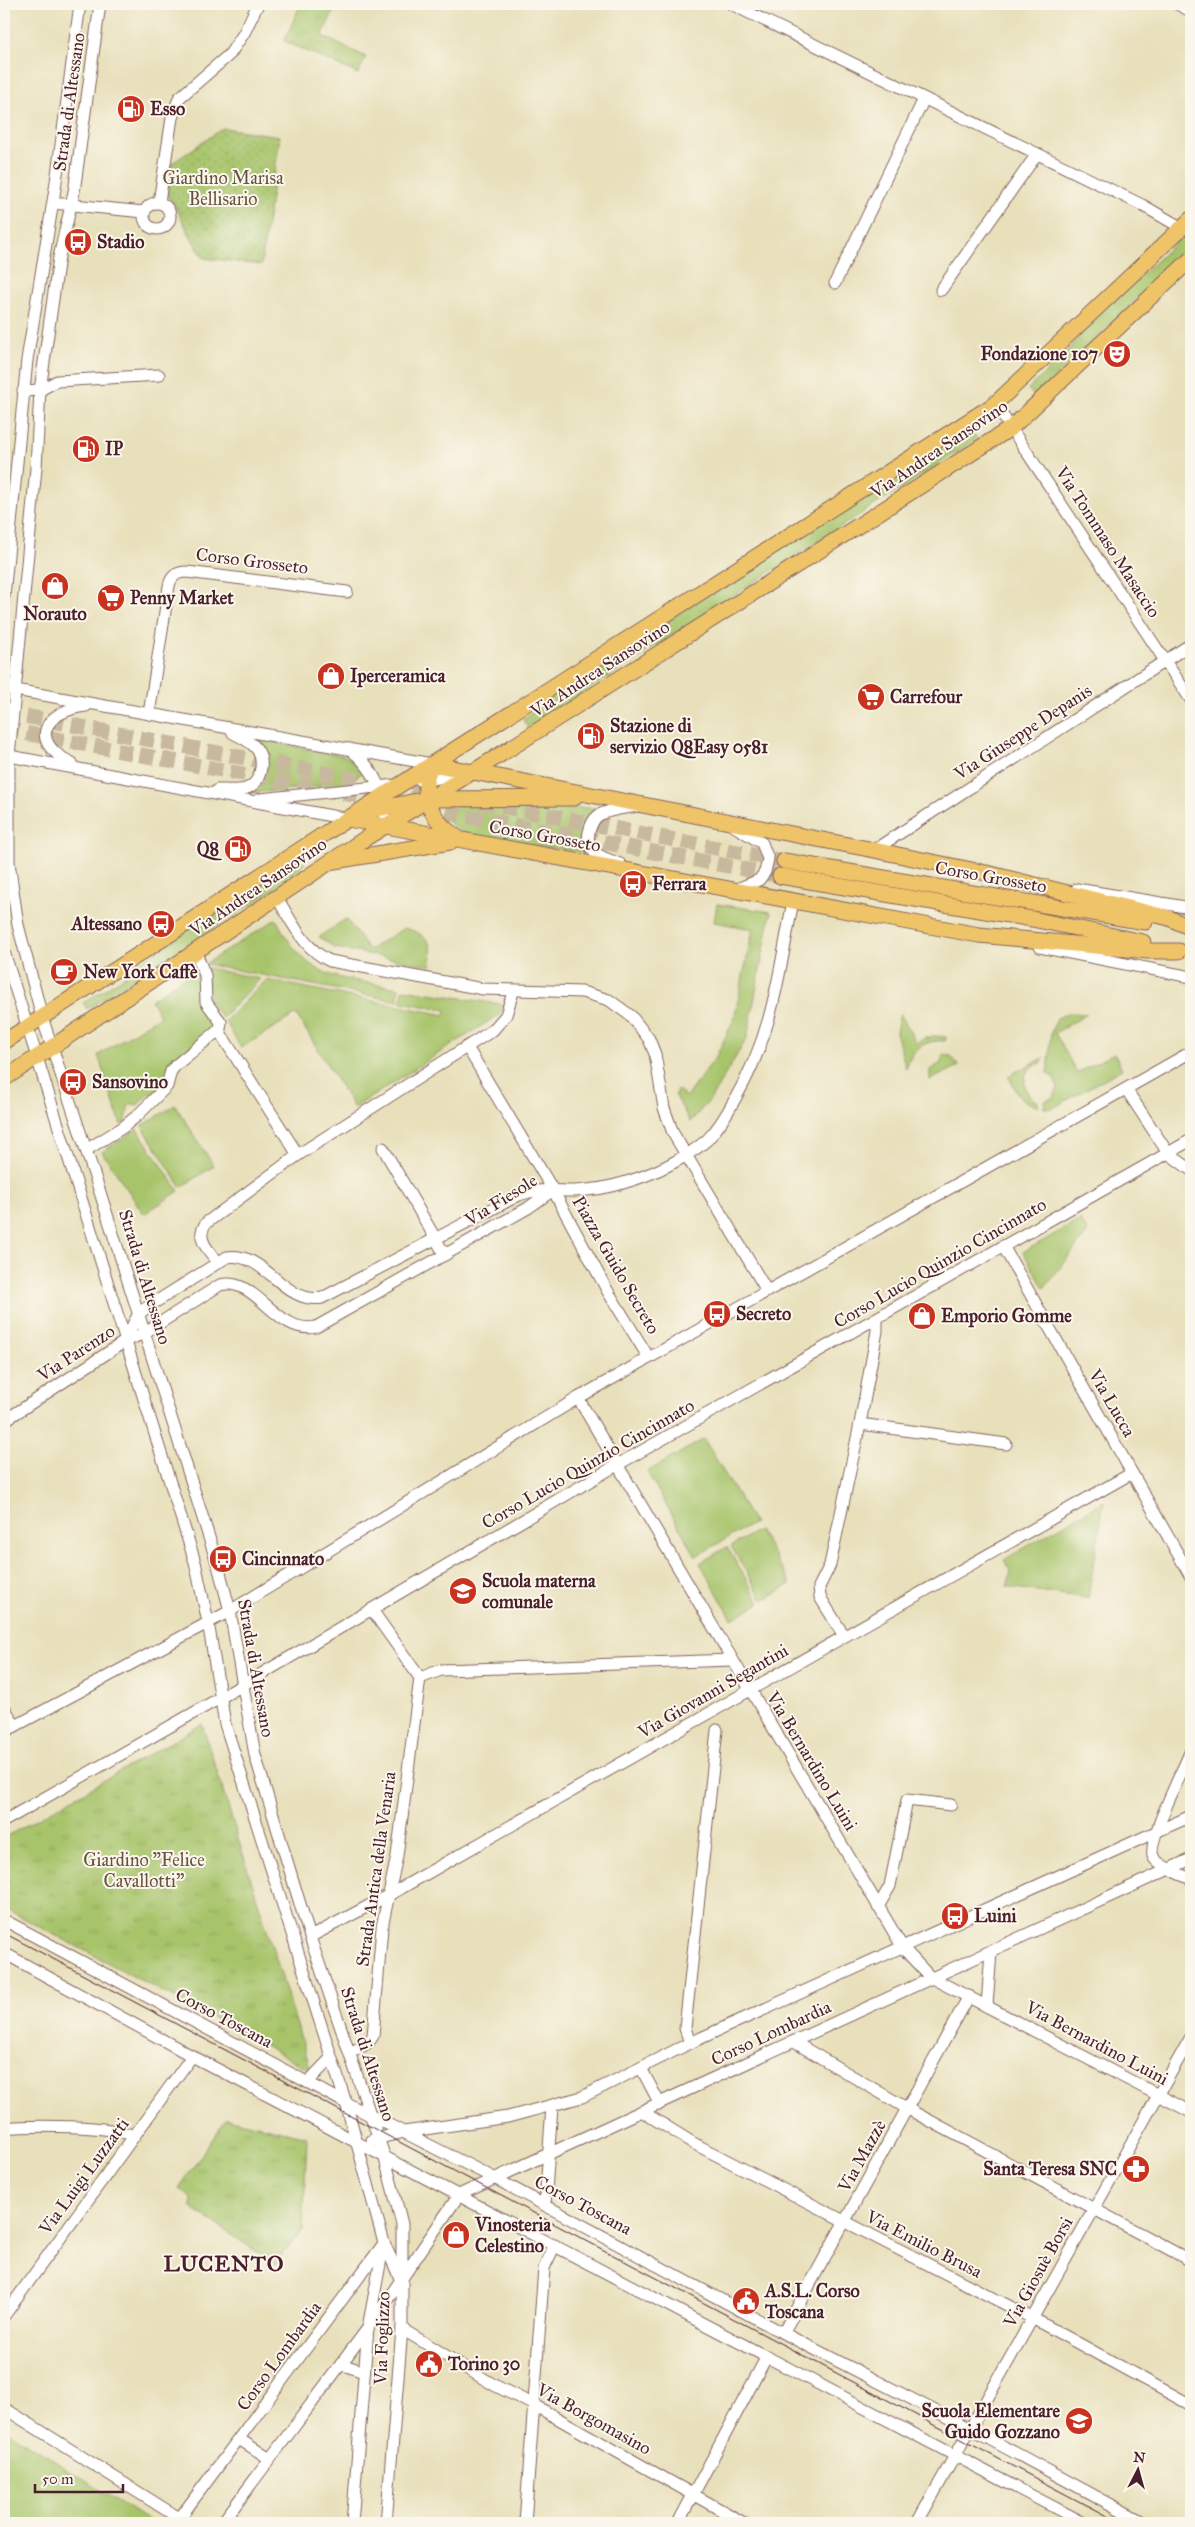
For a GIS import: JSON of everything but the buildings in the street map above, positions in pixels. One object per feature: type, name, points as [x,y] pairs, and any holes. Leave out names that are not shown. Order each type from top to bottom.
[{"type":"main road","name":"Via Andrea Sansovino","points":[[4,1042],[432,764],[995,404],[1187,224]]},
{"type":"main road","name":"Via Andrea Sansovino","points":[[4,1078],[426,799],[473,772],[1011,428],[1191,259]]},
{"type":"main road","name":"Corso Grosseto","points":[[432,764],[644,804],[991,874],[1169,918],[1191,929]]},
{"type":"main road","points":[[432,764],[426,780],[426,799],[441,824],[461,840]]},
{"type":"main road","points":[[381,797],[426,799],[610,798]]},
{"type":"main road","name":"Corso Grosseto","points":[[348,819],[979,935],[1148,951],[1185,952]]},
{"type":"main road","points":[[330,862],[461,840]]},
{"type":"main road","name":"Corso Grosseto","points":[[784,861],[1191,929]]},
{"type":"main road","name":"Corso Grosseto","points":[[780,876],[1032,920],[1185,952]]},
{"type":"street","name":"Strada di Altessano","points":[[4,596],[23,391],[40,267],[53,203],[80,4]]},
{"type":"street","name":"Strada di Altessano","points":[[100,4],[71,204],[59,257],[40,390],[36,468],[10,689],[7,756],[8,840],[12,894],[22,943],[42,1017],[144,1333],[230,1611],[241,1686],[255,1755],[310,1937],[384,2156]]},
{"type":"street","points":[[159,202],[176,104],[184,92],[230,54],[244,33],[258,4]]},
{"type":"street","name":"Via Andrea Sansovino","points":[[730,4],[1142,205],[1187,224]]},
{"type":"street","points":[[1177,4],[1191,10]]},
{"type":"street","points":[[835,283],[924,99]]},
{"type":"street","points":[[941,290],[1037,154]]},
{"type":"street","points":[[159,202],[167,206],[170,214],[169,222],[163,228],[155,229],[147,225],[144,212],[152,203],[159,202]]},
{"type":"street","points":[[53,203],[144,212]]},
{"type":"street","points":[[23,391],[40,390],[57,381],[159,375]]},
{"type":"street","name":"Via Tommaso Masaccio","points":[[995,404],[1191,700]]},
{"type":"street","name":"Corso Grosseto","points":[[149,714],[170,582],[178,573],[187,572],[347,592]]},
{"type":"street","name":"Via Giuseppe Depanis","points":[[874,850],[1191,644]]},
{"type":"street","name":"Corso Grosseto","points":[[10,689],[432,764]]},
{"type":"street","name":"Corso Grosseto","points":[[85,770],[54,754],[47,743],[46,733],[49,723],[59,713],[67,709],[98,704]]},
{"type":"street","name":"Corso Grosseto","points":[[201,791],[245,789],[254,783],[260,773],[260,758],[255,748],[241,737],[215,726]]},
{"type":"street","points":[[349,748],[370,768],[381,797],[385,826]]},
{"type":"street","name":"Corso Grosseto","points":[[7,756],[348,819]]},
{"type":"street","name":"Corso Grosseto","points":[[401,785],[473,772]]},
{"type":"street","name":"Corso Grosseto","points":[[243,800],[381,797]]},
{"type":"street","name":"Corso Grosseto","points":[[640,872],[595,854],[588,839],[590,826],[598,816],[644,804]]},
{"type":"street","name":"Corso Grosseto","points":[[723,820],[756,838],[764,846],[768,854],[768,864],[761,878],[734,890]]},
{"type":"street","name":"Corso Grosseto","points":[[991,874],[1191,908]]},
{"type":"street","points":[[277,898],[309,947],[330,961],[474,988],[513,992],[589,993],[614,1003],[631,1016],[642,1028],[653,1050],[668,1121],[767,1291]]},
{"type":"street","points":[[687,1154],[704,1142],[721,1124],[757,1058],[772,1011],[794,901]]},
{"type":"street","name":"Corso Grosseto","points":[[979,935],[1191,976]]},
{"type":"street","points":[[86,1150],[133,1120],[168,1086],[171,1071],[176,1065],[218,1031],[221,1022],[206,1002],[205,975],[195,951]]},
{"type":"street","name":"Strada di Altessano","points":[[4,952],[124,1342],[195,1562],[208,1622],[225,1724],[358,2143]]},
{"type":"street","points":[[218,1262],[202,1240],[202,1232],[206,1223],[298,1155],[467,1048],[504,1020],[513,992]]},
{"type":"street","points":[[218,1031],[298,1155]]},
{"type":"street","points":[[467,1048],[553,1190]]},
{"type":"street","points":[[4,1732],[230,1611],[578,1398],[1191,1052]]},
{"type":"street","points":[[1126,1089],[1168,1153],[1191,1170]]},
{"type":"street","name":"Corso Lucio Quinzio Cincinnato","points":[[4,1821],[241,1686],[617,1466],[1191,1140]]},
{"type":"street","points":[[382,1148],[445,1255]]},
{"type":"street","name":"Piazza Guido Secreto","points":[[649,1358],[607,1290],[553,1190],[588,1190],[618,1185],[644,1176],[687,1154]]},
{"type":"street","name":"Via Fiesole","points":[[138,1315],[228,1257],[246,1258],[297,1294],[310,1299],[319,1299],[515,1197],[534,1191],[553,1190]]},
{"type":"street","name":"Via Fiesole","points":[[144,1333],[218,1286],[228,1284],[244,1288],[294,1326],[316,1327],[528,1208],[553,1190]]},
{"type":"street","name":"Via Lucca","points":[[1003,1246],[1191,1578]]},
{"type":"street","points":[[124,1342],[138,1315]]},
{"type":"street","points":[[844,1636],[820,1597],[819,1587],[830,1565],[860,1424],[877,1331],[877,1320]]},
{"type":"street","name":"Via Parenzo","points":[[4,1420],[124,1342],[144,1333]]},
{"type":"street","name":"Via Bernardino Luini","points":[[578,1398],[903,1948],[930,1977],[970,1996],[1191,2112]]},
{"type":"street","points":[[860,1424],[1006,1444]]},
{"type":"street","name":"Via Giovanni Segantini","points":[[310,1937],[389,1895],[1132,1472]]},
{"type":"street","points":[[372,1610],[420,1678],[441,1670],[732,1660]]},
{"type":"street","name":"Strada Antica della Venaria","points":[[350,2053],[368,2042],[373,2036],[382,1927],[397,1856],[420,1678]]},
{"type":"street","points":[[4,1707],[15,1726]]},
{"type":"street","name":"Corso Lombardia","points":[[690,2043],[685,2028],[717,1730]]},
{"type":"street","points":[[1191,1750],[1155,1833],[1151,1851],[1154,1858],[1169,1868],[1191,1878]]},
{"type":"street","points":[[878,1907],[890,1886],[907,1800],[950,1805]]},
{"type":"street","name":"Corso Lombardia","points":[[358,2143],[404,2132],[508,2117],[582,2097],[690,2043],[1191,1816]]},
{"type":"street","name":"Corso Lombardia","points":[[459,2195],[643,2112],[930,1977],[991,1952],[1191,1859]]},
{"type":"street","name":"Corso Toscana","points":[[4,1920],[370,2116],[496,2179],[1145,2523]]},
{"type":"street","points":[[987,2005],[991,1952]]},
{"type":"street","points":[[4,1953],[192,2056],[1084,2523]]},
{"type":"street","name":"Via Mazzè","points":[[783,2332],[970,1996]]},
{"type":"street","name":"Via Giosuè Borsi","points":[[917,2523],[956,2457],[1157,2094],[1191,2038]]},
{"type":"street","points":[[794,2042],[908,2109],[1191,2261]]},
{"type":"street","name":"Via Luigi Luzzatti","points":[[4,2316],[192,2056]]},
{"type":"street","points":[[308,2082],[331,2058]]},
{"type":"street","points":[[641,2068],[660,2104]]},
{"type":"street","points":[[545,2205],[552,2106]]},
{"type":"street","name":"Via Emilio Brusa","points":[[643,2112],[693,2143],[1032,2318],[1191,2405]]},
{"type":"street","points":[[4,2128],[23,2125],[116,2129],[134,2136]]},
{"type":"street","name":"Via Foglizzo","points":[[352,2523],[368,2328],[384,2243],[358,2143]]},
{"type":"street","name":"Via Foglizzo","points":[[384,2156],[402,2224],[402,2329],[386,2523]]},
{"type":"street","points":[[222,2523],[368,2328],[459,2195]]},
{"type":"street","points":[[384,2243],[401,2281]]},
{"type":"street","name":"Corso Lombardia","points":[[181,2522],[239,2438],[384,2243]]},
{"type":"street","points":[[525,2523],[532,2404],[544,2268],[555,2245]]},
{"type":"street","name":"Via Borgomasino","points":[[402,2329],[494,2384],[744,2523]]},
{"type":"street","points":[[678,2523],[767,2356]]},
{"type":"street","name":"Via Foglizzo","points":[[341,2364],[364,2372]]},
{"type":"street","points":[[4,2408],[181,2522]]},
{"type":"street","points":[[239,2438],[270,2459]]},
{"type":"green space","points":[[301,4],[337,4],[322,36],[366,57],[358,74],[284,41]]},
{"type":"green space","name":"Giardino Marisa Bellisario","points":[[223,128],[280,136],[261,265],[204,258],[167,194],[171,164]]},
{"type":"green space","points":[[1191,228],[1191,249],[1034,396],[1028,389],[1065,355],[1085,328]]},
{"type":"green space","points":[[969,427],[977,439],[528,728],[523,720],[548,698]]},
{"type":"green space","points":[[257,739],[345,756],[359,764],[364,772],[345,784],[251,793],[257,787],[266,767],[265,753]]},
{"type":"green space","points":[[460,804],[595,808],[584,823],[582,834],[586,853],[467,836],[448,822],[446,814]]},
{"type":"green space","points":[[300,858],[304,864],[284,883],[87,1009],[83,1003],[122,978],[145,958]]},
{"type":"green space","points":[[717,904],[771,912],[747,1038],[710,1100],[690,1122],[675,1095],[677,1089],[686,1097],[716,1057],[734,1019],[753,929],[714,922]]},
{"type":"green space","points":[[276,919],[288,940],[300,955],[313,966],[341,978],[399,988],[397,1001],[205,964]]},
{"type":"green space","points":[[344,920],[347,920],[369,950],[404,928],[418,933],[430,945],[431,966],[335,948],[319,937]]},
{"type":"green space","points":[[198,968],[203,978],[202,1002],[211,1018],[208,1031],[204,1038],[179,1053],[157,1091],[146,1096],[138,1105],[131,1104],[128,1107],[126,1122],[121,1125],[98,1055],[160,1016],[151,1000]]},
{"type":"green space","points":[[207,968],[260,979],[222,1018],[209,1001]]},
{"type":"green space","points":[[266,980],[445,1015],[446,1010],[401,1002],[403,989],[506,1005],[499,1015],[354,1108],[296,1014],[241,1048],[225,1021]]},
{"type":"green space","points":[[900,1013],[916,1043],[926,1037],[927,1039],[933,1036],[946,1037],[945,1041],[925,1044],[915,1051],[906,1069],[896,1032]]},
{"type":"green space","points":[[1069,1013],[1087,1014],[1055,1033],[1077,1073],[1114,1053],[1122,1069],[1053,1108],[1044,1108],[1045,1101],[1053,1098],[1058,1088],[1053,1077],[1048,1074],[1051,1033],[1057,1018]]},
{"type":"green space","points":[[943,1054],[951,1056],[959,1066],[930,1080],[930,1070],[941,1063]]},
{"type":"green space","points":[[1043,1058],[1042,1063],[1029,1069],[1025,1080],[1028,1093],[1038,1102],[1038,1107],[1021,1099],[1008,1076]]},
{"type":"green space","points":[[175,1105],[214,1166],[181,1187],[142,1126]]},
{"type":"green space","points":[[137,1129],[179,1191],[144,1214],[102,1152]]},
{"type":"green space","points":[[1080,1220],[1088,1232],[1044,1288],[1023,1252]]},
{"type":"green space","points":[[704,1439],[754,1523],[696,1556],[647,1472]]},
{"type":"green space","points":[[1104,1501],[1088,1598],[1007,1587],[1011,1572],[1004,1560]]},
{"type":"green space","points":[[759,1530],[791,1584],[763,1600],[731,1546]]},
{"type":"green space","points":[[727,1547],[760,1603],[732,1619],[700,1563]]},
{"type":"green space","name":"Giardino \"Felice Cavallotti\"","points":[[202,1724],[311,2070],[4,1908],[4,1838]]},
{"type":"green space","points":[[227,2118],[307,2137],[303,2230],[275,2264],[191,2207],[192,2199],[179,2188]]},
{"type":"green space","points":[[4,2429],[152,2523],[4,2523]]},
{"type":"tunnel","points":[[4,712],[439,795]]},
{"type":"tunnel","points":[[4,729],[385,801]]},
{"type":"tunnel","points":[[479,802],[784,861]]},
{"type":"tunnel","points":[[423,808],[780,876]]},
{"type":"tram line","points":[[4,1933],[1120,2523]]},
{"type":"place","name":"Esso","points":[[131,109]]},
{"type":"place","name":"Stadio","points":[[78,242]]},
{"type":"place","name":"Fondazione 107","points":[[1117,354]]},
{"type":"place","name":"IP","points":[[86,449]]},
{"type":"place","name":"Norauto","points":[[55,586]]},
{"type":"place","name":"Penny Market","points":[[111,598]]},
{"type":"place","name":"Iperceramica","points":[[331,676]]},
{"type":"place","name":"Carrefour","points":[[871,697]]},
{"type":"place","name":"Stazione di servizio Q8Easy 0581","points":[[591,736]]},
{"type":"place","name":"Q8","points":[[238,849]]},
{"type":"place","name":"Ferrara","points":[[633,884]]},
{"type":"place","name":"Altessano","points":[[161,924]]},
{"type":"place","name":"New York Caffè","points":[[64,972]]},
{"type":"place","name":"Sansovino","points":[[73,1082]]},
{"type":"place","name":"Secreto","points":[[717,1314]]},
{"type":"place","name":"Emporio Gomme","points":[[922,1316]]},
{"type":"place","name":"Cincinnato","points":[[223,1559]]},
{"type":"place","name":"Scuola materna comunale","points":[[463,1591]]},
{"type":"place","name":"Luini","points":[[955,1916]]},
{"type":"place","name":"Santa Teresa SNC","points":[[1136,2169]]},
{"type":"place","name":"Vinosteria Celestino","points":[[456,2235]]},
{"type":"place","name":"A.S.L. Corso Toscana","points":[[746,2301]]},
{"type":"place","name":"Torino 30","points":[[429,2364]]},
{"type":"place","name":"Scuola Elementare Guido Gozzano","points":[[1079,2421]]},
{"type":"district","name":"LUCENTO","points":[[224,2263]]}]
